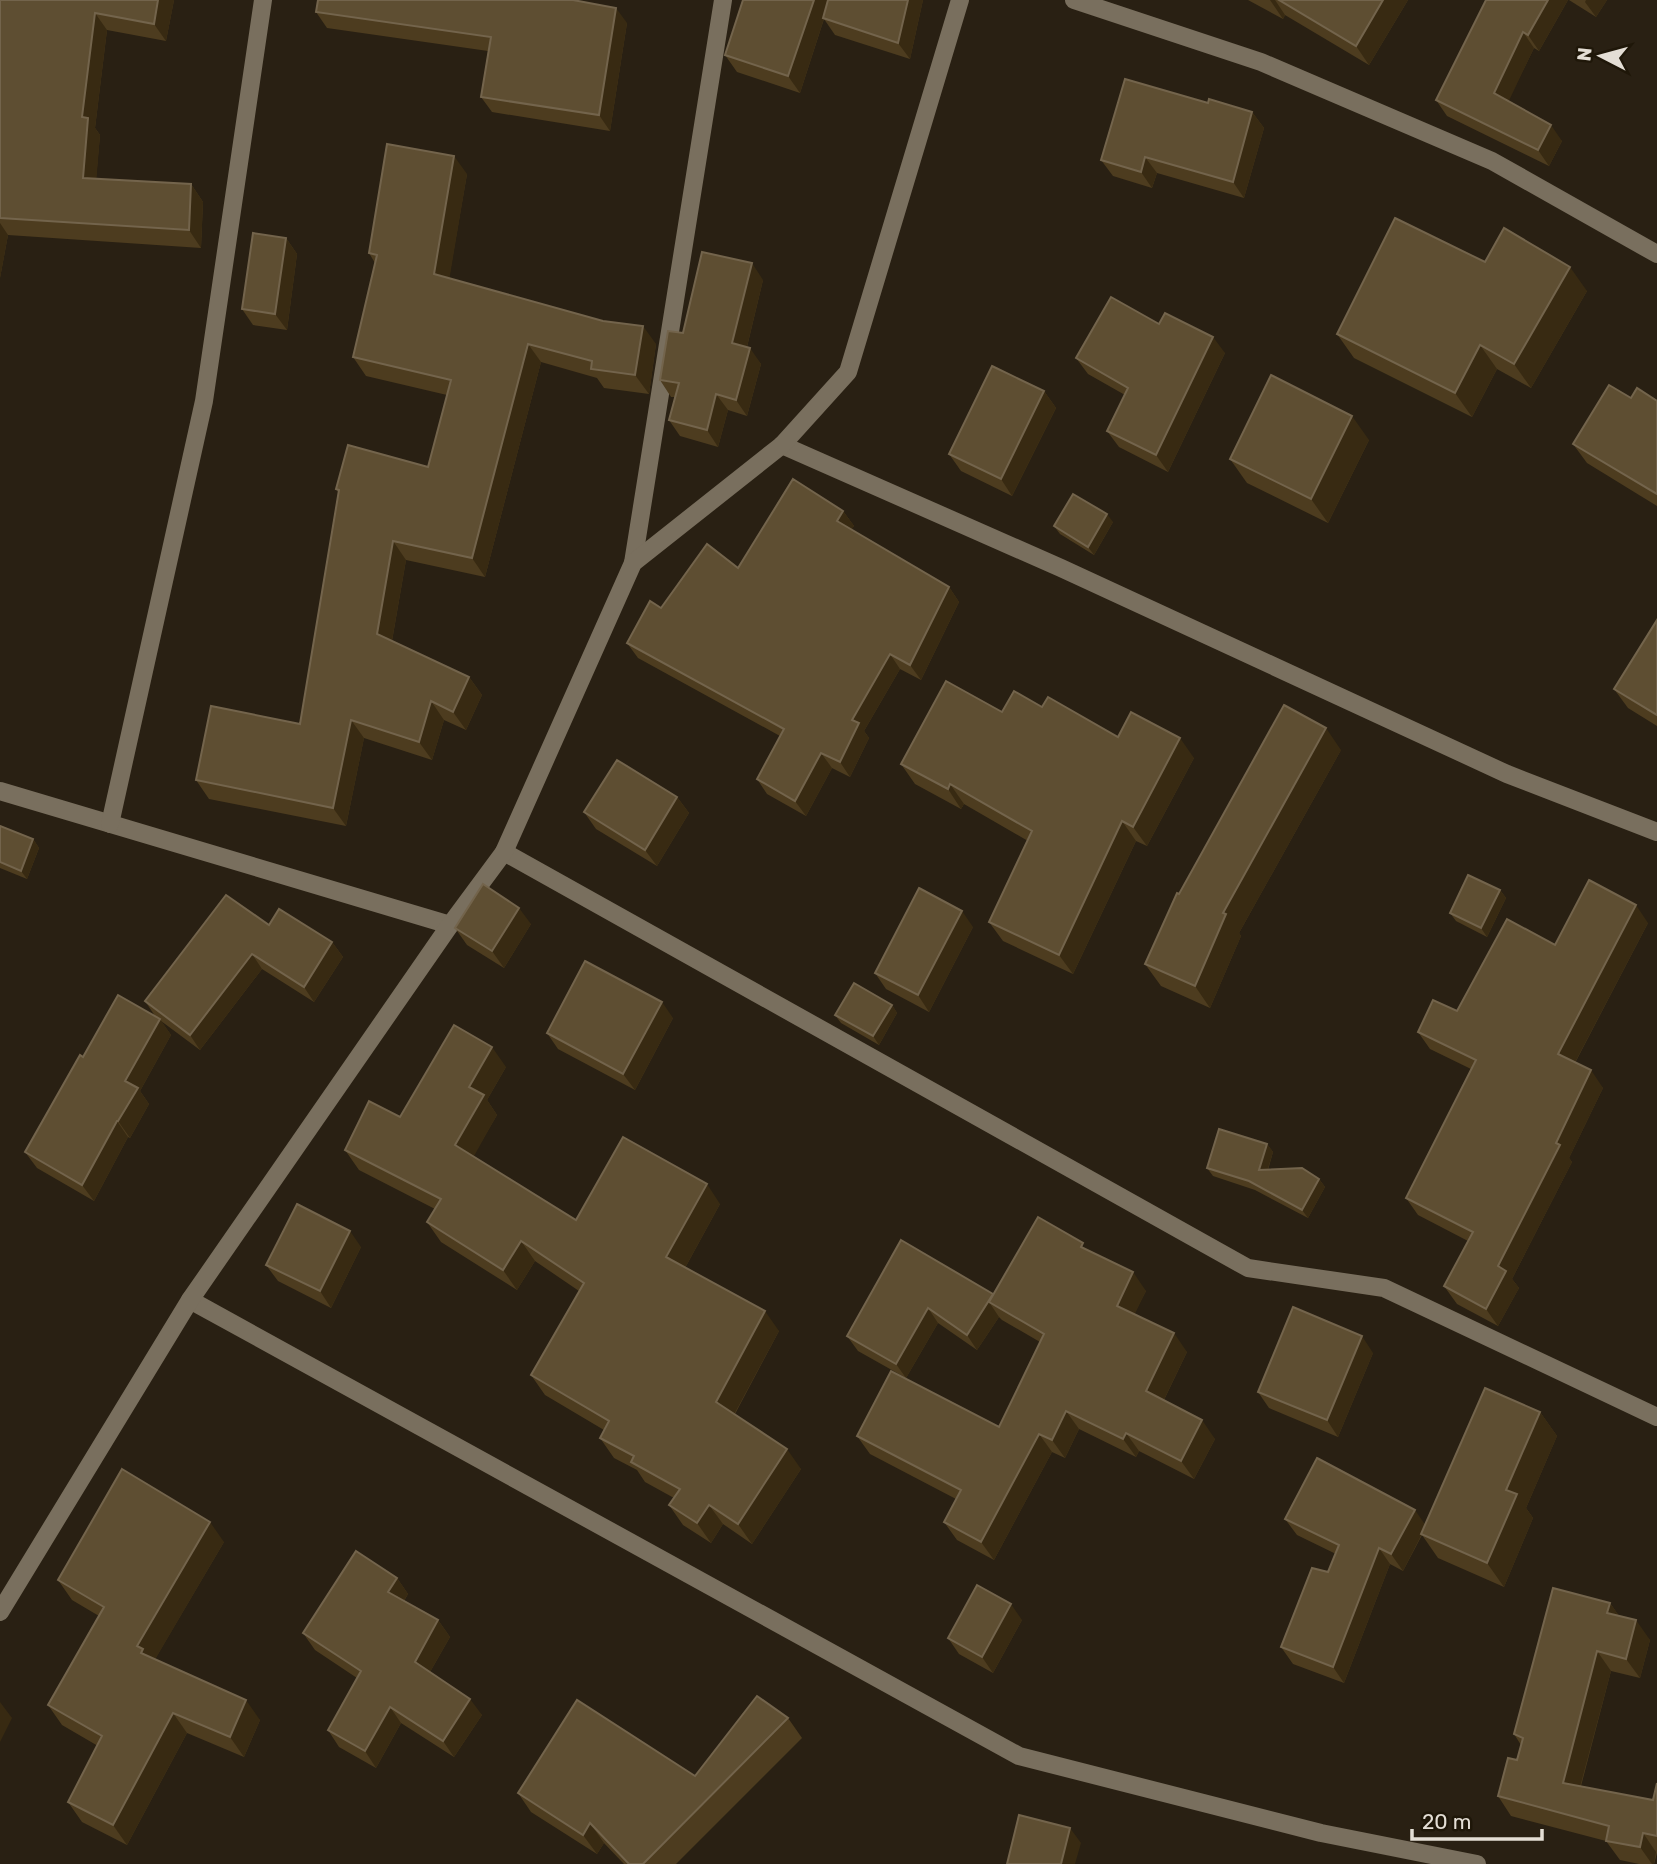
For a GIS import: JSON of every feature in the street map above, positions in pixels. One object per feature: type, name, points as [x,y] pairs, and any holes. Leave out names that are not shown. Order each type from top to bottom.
[{"type":"street","points":[[110,824],[204,401],[263,0]]},
{"type":"street","points":[[0,1612],[190,1300],[450,925],[504,852],[632,563],[723,0]]},
{"type":"street","points":[[632,563],[782,445],[848,372],[960,0]]},
{"type":"street","points":[[1074,0],[1261,62],[1479,156],[1657,254]]},
{"type":"street","points":[[782,445],[1061,568],[1507,774],[1657,832]]},
{"type":"street","points":[[0,791],[450,925]]},
{"type":"street","points":[[504,852],[1248,1268],[1384,1288],[1657,1417]]},
{"type":"street","points":[[190,1300],[1019,1756],[1321,1833],[1477,1864]]},
{"type":"building","points":[[0,0],[158,0],[154,24],[95,13],[82,117],[88,118],[83,178],[191,184],[189,230],[0,218]]},
{"type":"building","points":[[318,0],[573,0],[616,8],[599,115],[481,97],[491,37],[316,12]]},
{"type":"building","points":[[743,0],[814,0],[788,76],[725,55]]},
{"type":"building","points":[[828,0],[908,0],[898,43],[823,18]]},
{"type":"building","points":[[1279,0],[1383,0],[1356,46]]},
{"type":"building","points":[[1486,0],[1548,0],[1528,35],[1523,32],[1494,93],[1551,125],[1538,150],[1436,100]]},
{"type":"building","points":[[1125,79],[1208,103],[1209,99],[1252,112],[1233,182],[1145,157],[1141,172],[1101,160]]},
{"type":"building","points":[[387,144],[454,156],[434,274],[603,321],[643,326],[635,375],[591,369],[592,361],[528,344],[472,558],[393,541],[377,634],[469,677],[453,712],[431,701],[419,742],[351,720],[333,808],[196,780],[211,706],[300,724],[339,490],[336,489],[348,445],[428,467],[451,380],[353,357],[377,255],[369,253]]},
{"type":"building","points":[[1395,218],[1485,262],[1504,228],[1570,267],[1514,364],[1480,345],[1455,393],[1337,334]]},
{"type":"building","points":[[253,233],[286,238],[275,314],[242,309]]},
{"type":"building","points":[[702,252],[752,263],[732,343],[750,348],[736,400],[716,394],[707,430],[669,420],[679,383],[660,380],[668,331],[683,333]]},
{"type":"building","points":[[1111,297],[1159,324],[1165,313],[1213,337],[1156,455],[1107,431],[1128,388],[1076,358]]},
{"type":"building","points":[[992,366],[1044,391],[1001,479],[949,454]]},
{"type":"building","points":[[1271,375],[1352,416],[1311,499],[1230,459]]},
{"type":"building","points":[[1609,385],[1631,398],[1637,388],[1657,401],[1657,494],[1573,444]]},
{"type":"building","points":[[793,479],[843,511],[837,521],[949,587],[910,665],[890,654],[852,720],[859,723],[840,762],[821,753],[795,801],[757,779],[784,729],[627,643],[650,601],[661,608],[707,544],[738,568]]},
{"type":"building","points":[[1073,494],[1107,514],[1088,547],[1054,526]]},
{"type":"building","points":[[1657,620],[1657,715],[1614,689]]},
{"type":"building","points":[[946,681],[1002,712],[1014,691],[1042,707],[1048,697],[1118,737],[1131,712],[1180,738],[1133,827],[1122,821],[1059,955],[989,922],[1032,831],[950,784],[948,789],[901,764]]},
{"type":"building","points":[[1284,705],[1326,728],[1223,913],[1226,914],[1195,986],[1145,964],[1177,893],[1179,894]]},
{"type":"building","points":[[617,760],[677,797],[645,850],[584,812]]},
{"type":"building","points":[[0,826],[33,839],[21,871],[0,862]]},
{"type":"building","points":[[1468,875],[1500,890],[1481,928],[1450,913]]},
{"type":"building","points":[[1589,880],[1636,905],[1558,1054],[1591,1070],[1556,1143],[1560,1145],[1498,1266],[1506,1271],[1486,1309],[1444,1286],[1473,1232],[1406,1198],[1476,1060],[1418,1032],[1433,1000],[1457,1011],[1507,919],[1555,945]]},
{"type":"building","points":[[483,884],[519,908],[492,951],[455,928]]},
{"type":"building","points":[[919,888],[962,911],[918,995],[875,973]]},
{"type":"building","points":[[226,895],[269,925],[279,909],[332,942],[304,987],[252,954],[190,1035],[145,1001]]},
{"type":"building","points":[[585,961],[662,1002],[623,1074],[547,1033]]},
{"type":"building","points":[[854,983],[892,1005],[873,1036],[835,1015]]},
{"type":"building","points":[[118,995],[160,1019],[125,1081],[138,1088],[82,1185],[25,1152],[80,1055],[83,1057]]},
{"type":"building","points":[[454,1025],[492,1047],[469,1087],[484,1095],[455,1145],[576,1220],[623,1137],[707,1184],[666,1257],[765,1311],[716,1402],[787,1449],[738,1524],[709,1505],[697,1523],[669,1505],[680,1489],[631,1462],[634,1456],[600,1438],[609,1421],[531,1375],[584,1283],[521,1241],[503,1270],[427,1222],[441,1199],[345,1150],[369,1101],[400,1117]]},
{"type":"building","points":[[1219,1129],[1267,1144],[1259,1170],[1302,1168],[1319,1179],[1302,1210],[1249,1181],[1207,1168]]},
{"type":"building","points":[[297,1204],[350,1231],[320,1291],[266,1265]]},
{"type":"building","points":[[1038,1217],[1083,1243],[1081,1247],[1133,1272],[1117,1306],[1174,1333],[1146,1391],[1202,1420],[1181,1461],[1126,1433],[1123,1439],[1066,1411],[1052,1440],[1039,1434],[981,1542],[944,1522],[961,1490],[857,1436],[891,1371],[999,1427],[1044,1334],[989,1302]]},
{"type":"building","points":[[901,1240],[993,1294],[967,1335],[928,1308],[896,1364],[847,1336]]},
{"type":"building","points":[[1293,1307],[1362,1336],[1327,1420],[1258,1392]]},
{"type":"building","points":[[1485,1388],[1540,1412],[1506,1490],[1517,1494],[1487,1563],[1421,1534]]},
{"type":"building","points":[[1317,1458],[1415,1510],[1391,1554],[1379,1548],[1333,1667],[1281,1647],[1312,1568],[1328,1572],[1339,1545],[1285,1519]]},
{"type":"building","points":[[122,1469],[210,1522],[137,1646],[143,1649],[141,1653],[246,1700],[230,1737],[173,1713],[113,1825],[68,1802],[102,1736],[48,1705],[104,1607],[58,1580]]},
{"type":"building","points":[[356,1551],[397,1578],[388,1592],[438,1620],[415,1662],[470,1699],[443,1741],[390,1707],[365,1751],[328,1730],[361,1671],[303,1633]]},
{"type":"building","points":[[977,1585],[1011,1604],[982,1657],[948,1638]]},
{"type":"building","points":[[1553,1588],[1610,1603],[1607,1613],[1636,1620],[1626,1659],[1597,1651],[1563,1783],[1653,1800],[1657,1783],[1657,1836],[1643,1833],[1640,1847],[1606,1841],[1609,1826],[1498,1796],[1508,1758],[1517,1760],[1523,1738],[1514,1734]]},
{"type":"building","points":[[757,1696],[788,1718],[643,1864],[629,1864],[590,1823],[583,1835],[518,1793],[577,1700],[695,1776]]},
{"type":"building","points":[[1019,1815],[1070,1828],[1061,1864],[1007,1864]]}]
